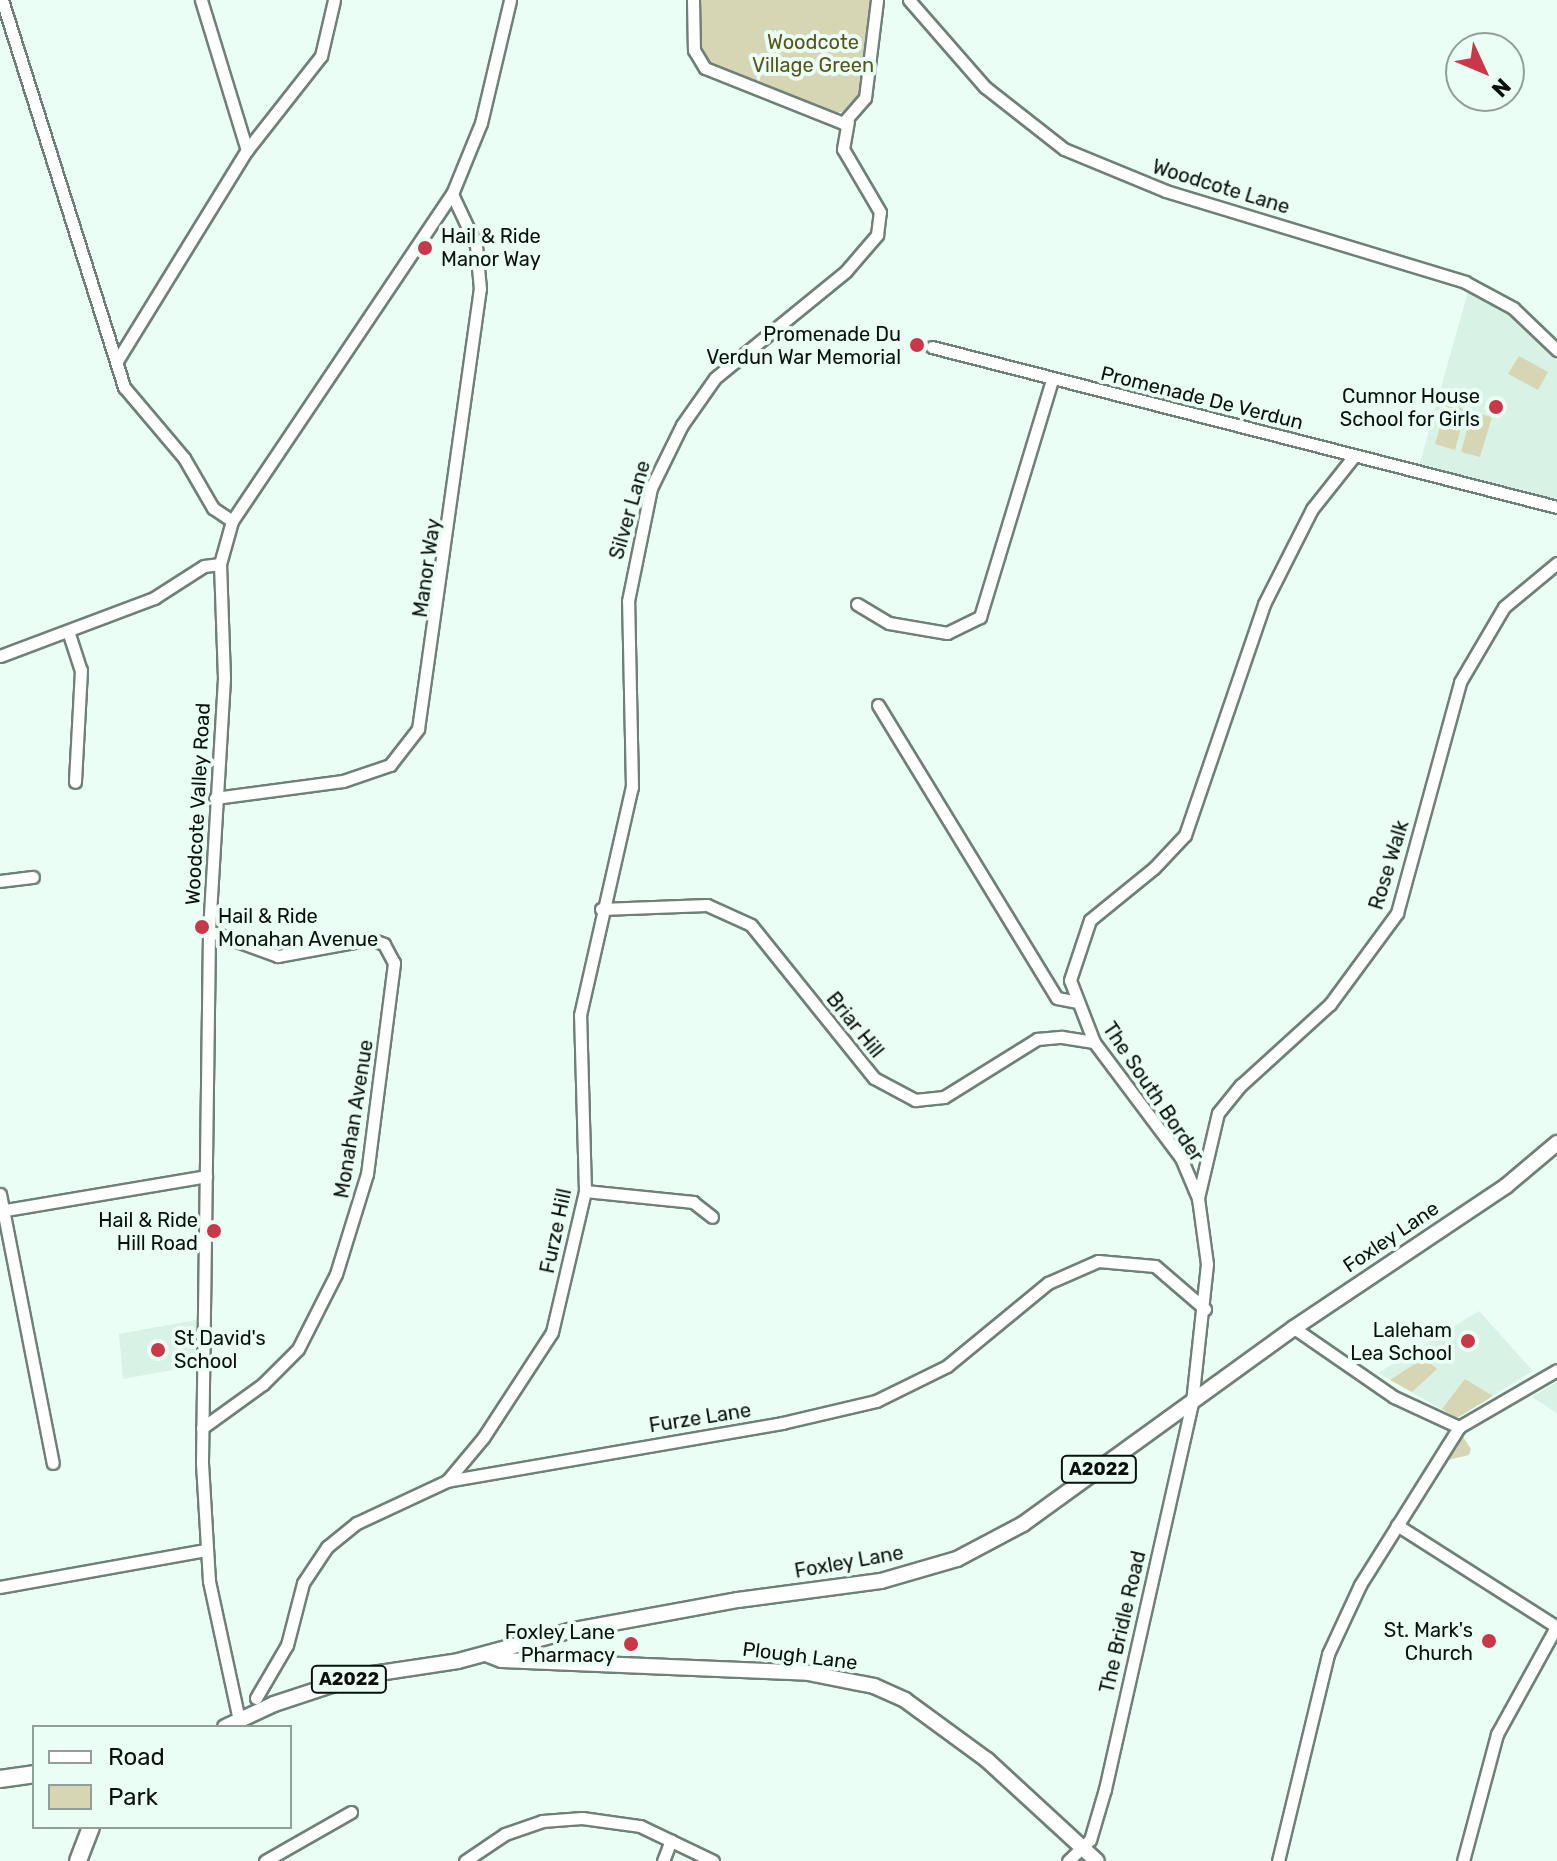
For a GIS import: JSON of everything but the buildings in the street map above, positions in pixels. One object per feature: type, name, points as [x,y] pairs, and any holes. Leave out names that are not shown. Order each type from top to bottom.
[{"type":"highway","points":[[0,1779],[32,1774]]},
{"type":"highway","points":[[78,1861],[90,1829]]},
{"type":"main road","name":"Foxley Lane","points":[[229,1725],[274,1704],[359,1676],[486,1654],[569,1631],[707,1606],[881,1581],[957,1559],[1023,1524],[1294,1328],[1506,1186],[1557,1143]]},
{"type":"main road","name":"Plough Lane","points":[[486,1654],[502,1660],[808,1673],[874,1686],[905,1700],[987,1760],[1097,1861]]},
{"type":"street","points":[[2,0],[124,387],[184,458],[213,508],[232,521]]},
{"type":"street","points":[[201,0],[247,150]]},
{"type":"street","points":[[117,361],[247,150],[321,56],[334,0]]},
{"type":"street","name":"Woodcote Valley Road","points":[[239,1720],[235,1683],[211,1599],[206,1550],[202,1428],[209,931],[224,678],[220,564],[232,521],[452,194],[481,123],[510,0]]},
{"type":"street","points":[[693,0],[694,50],[705,68],[815,115],[848,121],[865,98],[877,0]]},
{"type":"street","name":"Woodcote Lane","points":[[909,0],[985,87],[1064,149],[1166,191],[1465,282],[1513,308],[1557,350]]},
{"type":"street","name":"Silver Lane","points":[[601,909],[632,787],[628,601],[651,488],[682,425],[715,378],[872,244],[880,212],[843,149],[848,121]]},
{"type":"street","name":"Manor Way","points":[[215,798],[366,773],[390,765],[418,729],[480,289],[476,245],[452,194]]},
{"type":"street","name":"Promenade De Verdun","points":[[932,347],[1557,507]]},
{"type":"street","points":[[857,604],[889,623],[947,633],[980,617],[1052,380]]},
{"type":"street","name":"The South Border","points":[[1192,1402],[1205,1309],[1207,1264],[1198,1198],[1181,1158],[1148,1108],[1094,1042],[1070,980],[1090,920],[1154,868],[1185,835],[1264,604],[1312,509],[1354,456]]},
{"type":"street","name":"Rose Walk","points":[[1198,1198],[1218,1113],[1241,1085],[1330,1004],[1397,913],[1460,682],[1504,607],[1557,563]]},
{"type":"street","points":[[0,656],[69,634],[154,598],[204,566],[220,564]]},
{"type":"street","points":[[69,634],[81,670],[75,782]]},
{"type":"street","points":[[878,705],[1057,998],[1078,1002]]},
{"type":"street","points":[[0,881],[33,877]]},
{"type":"street","name":"Briar Hill","points":[[601,909],[707,905],[751,925],[874,1078],[915,1100],[944,1097],[1037,1039],[1062,1037],[1094,1042]]},
{"type":"street","name":"Furze Hill","points":[[447,1481],[483,1438],[552,1332],[585,1191],[580,1015],[601,909]]},
{"type":"street","name":"Monahan Avenue","points":[[202,1428],[263,1384],[298,1349],[336,1274],[367,1174],[394,963],[384,944],[370,939],[278,956],[209,931]]},
{"type":"street","points":[[2,1211],[206,1176]]},
{"type":"street","points":[[585,1191],[693,1202],[712,1217]]},
{"type":"street","points":[[0,1194],[53,1463]]},
{"type":"street","name":"Furze Lane","points":[[256,1698],[287,1645],[303,1583],[327,1547],[357,1523],[447,1481],[782,1423],[876,1401],[947,1366],[1048,1283],[1098,1261],[1155,1266],[1205,1309]]},
{"type":"street","points":[[1294,1328],[1394,1397],[1459,1427]]},
{"type":"street","points":[[1278,1861],[1328,1654],[1397,1525],[1459,1427],[1557,1370]]},
{"type":"street","name":"The Bridle Road","points":[[1083,1847],[1090,1840],[1105,1789],[1192,1402]]},
{"type":"street","points":[[1397,1525],[1557,1627],[1497,1734],[1463,1861]]},
{"type":"street","points":[[0,1587],[206,1550]]},
{"type":"street","points":[[235,1683],[256,1698],[274,1704]]},
{"type":"street","points":[[265,1861],[351,1812]]},
{"type":"street","points":[[465,1861],[505,1834],[542,1821],[610,1821],[671,1840],[713,1861]]},
{"type":"street","points":[[663,1861],[671,1840]]},
{"type":"street","points":[[1068,1861],[1083,1847]]},
{"type":"shaded area","name":"Cumnor House School for Girls","points":[[1469,288],[1523,309],[1557,348],[1557,500],[1419,466]]},
{"type":"shaded area","name":"Laleham Lea School","points":[[1479,1311],[1533,1371],[1457,1418],[1378,1373]]},
{"type":"shaded area","name":"St David's School","points":[[196,1320],[195,1366],[123,1379],[119,1334]]},
{"type":"shaded area","points":[[1557,1382],[1557,1413],[1532,1397]]},
{"type":"green space","name":"Woodcote Village Green","points":[[699,0],[871,0],[861,95],[847,111],[829,114],[705,62],[698,46]]},
{"type":"green space","points":[[1519,356],[1548,372],[1538,390],[1508,374]]},
{"type":"green space","points":[[1447,404],[1466,410],[1455,450],[1435,444]]},
{"type":"green space","points":[[1472,412],[1492,417],[1480,457],[1461,452]]},
{"type":"green space","points":[[1424,1358],[1437,1369],[1412,1392],[1390,1380]]},
{"type":"green space","points":[[1465,1379],[1493,1396],[1457,1418],[1442,1409]]},
{"type":"green space","points":[[1463,1437],[1471,1449],[1469,1455],[1448,1460]]},
{"type":"place","name":"Hail & Ride Manor Way","points":[[425,248]]},
{"type":"place","name":"Promenade Du Verdun War Memorial","points":[[917,345]]},
{"type":"place","name":"Cumnor House School for Girls","points":[[1496,407]]},
{"type":"place","name":"Hail & Ride Monahan Avenue","points":[[202,927]]},
{"type":"place","name":"Hail & Ride Hill Road","points":[[214,1231]]},
{"type":"place","name":"Laleham Lea School","points":[[1468,1341]]},
{"type":"place","name":"St David's School","points":[[158,1350]]},
{"type":"place","name":"St. Mark's Church","points":[[1489,1641]]},
{"type":"place","name":"Foxley Lane Pharmacy","points":[[631,1644]]}]
